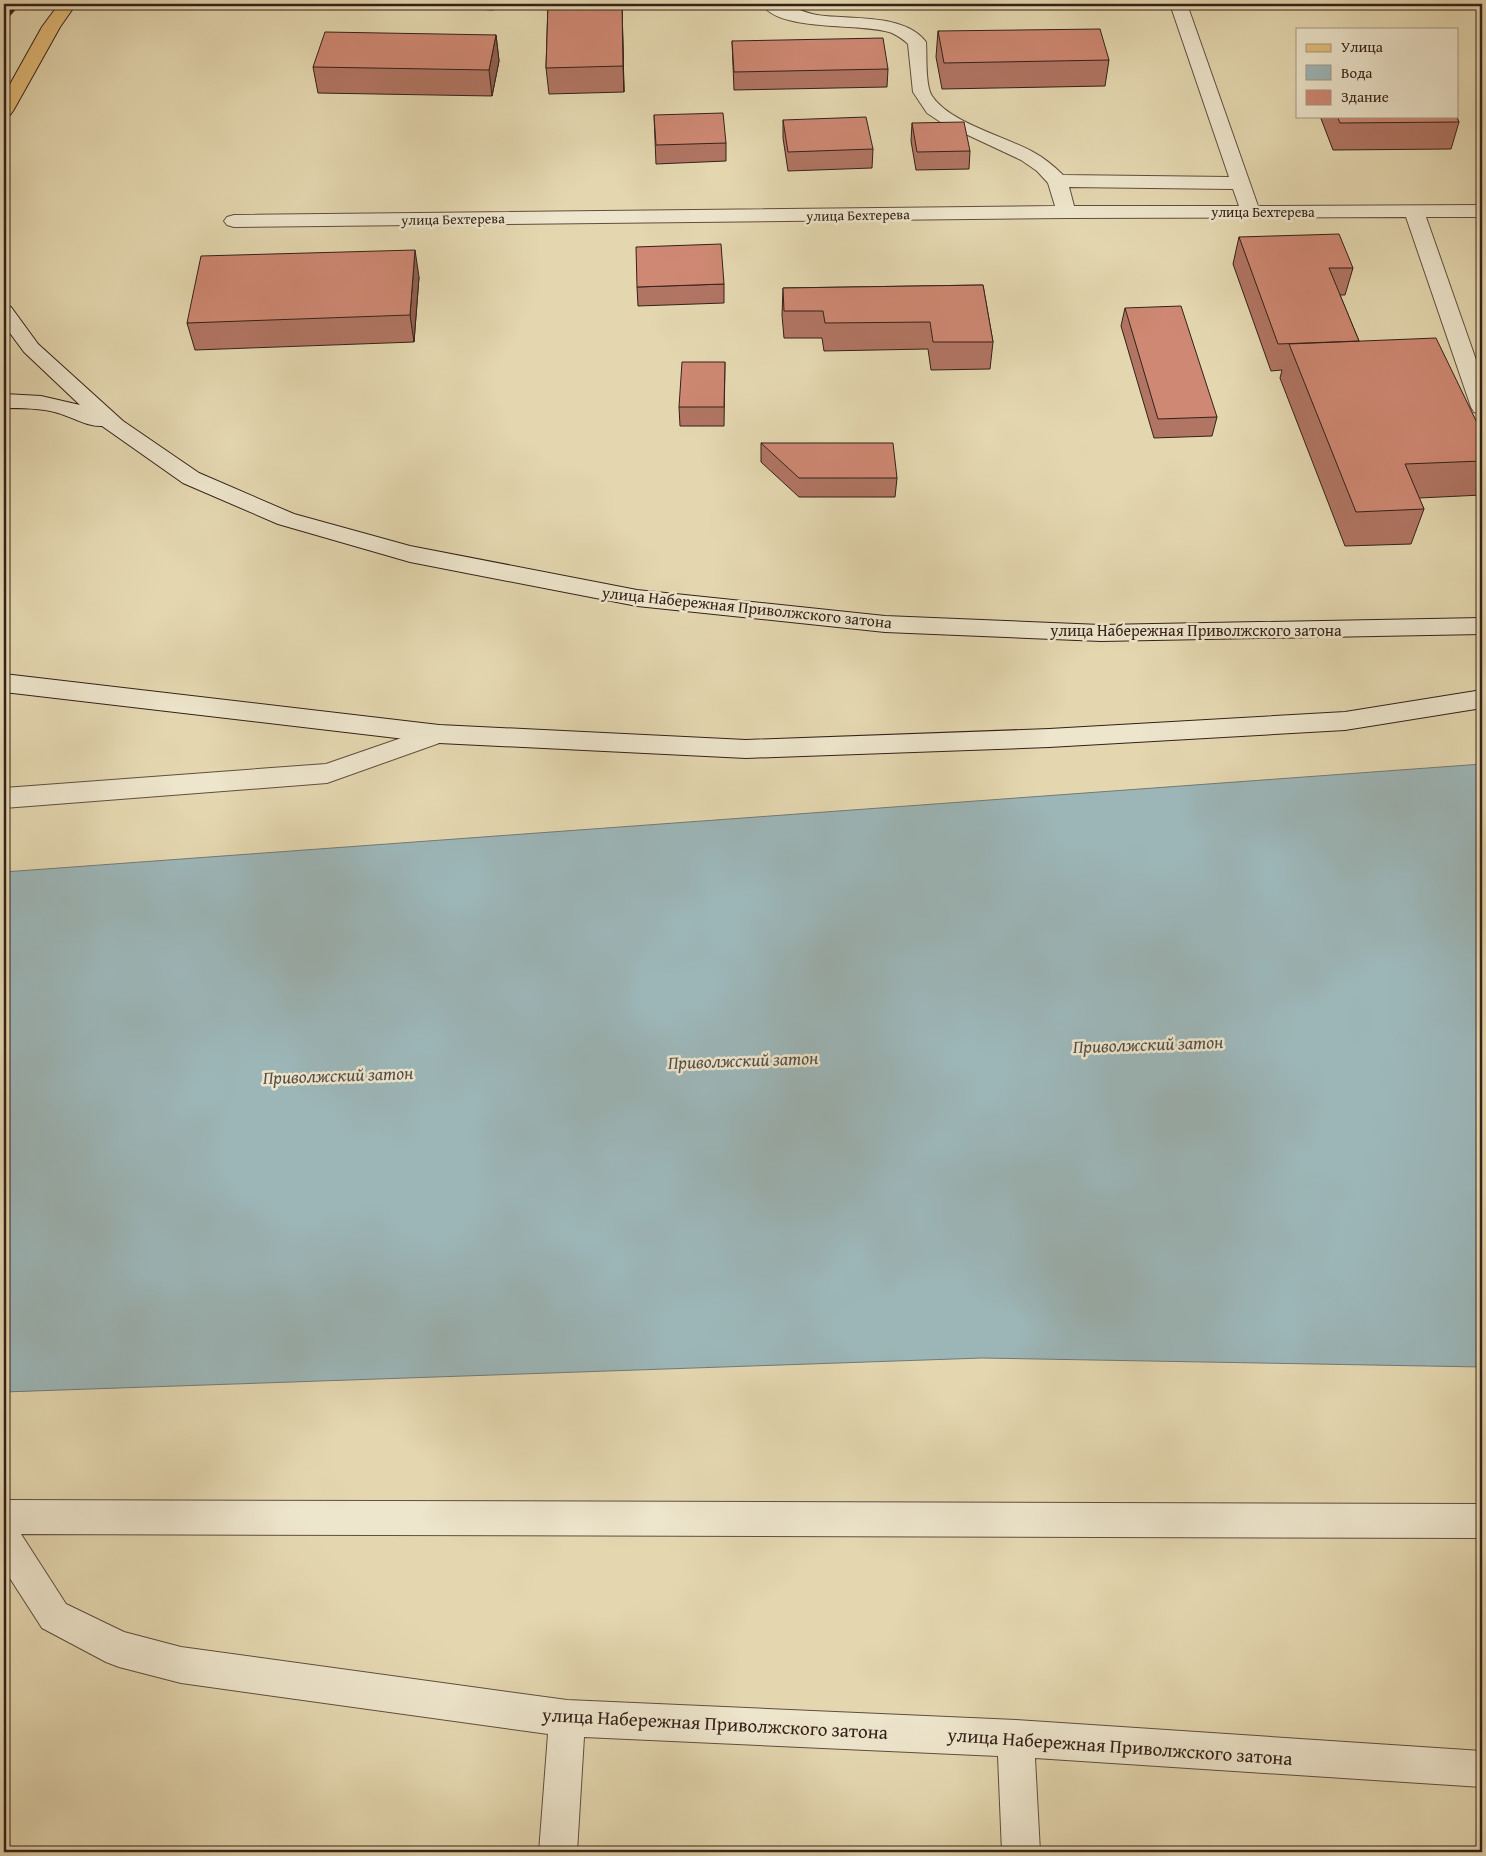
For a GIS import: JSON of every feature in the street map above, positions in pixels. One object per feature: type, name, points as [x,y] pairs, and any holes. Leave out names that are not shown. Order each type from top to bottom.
[{"type":"main road","points":[[4,112],[51,27],[67,4]]},
{"type":"street","points":[[770,4],[798,16],[832,22],[891,27],[903,31],[917,42],[922,94],[928,103],[955,122],[1030,158],[1047,169],[1057,181],[1066,212]]},
{"type":"street","points":[[1179,4],[1251,212]]},
{"type":"street","points":[[1057,181],[1241,183]]},
{"type":"street","name":"улица Бехтерева","points":[[234,222],[1066,212],[1482,210]]},
{"type":"street","points":[[1414,211],[1482,407]]},
{"type":"street","name":"улица Набережная Приволжского затона","points":[[4,311],[31,348],[115,426],[191,478],[286,518],[410,554],[637,598],[885,624],[1101,634],[1482,626]]},
{"type":"street","points":[[4,401],[28,400],[69,408],[115,426]]},
{"type":"street","points":[[4,683],[439,734],[746,749],[1049,738],[1346,721],[1482,699]]},
{"type":"street","points":[[4,798],[327,773],[439,734]]},
{"type":"street","points":[[4,1517],[1482,1521]]},
{"type":"street","name":"улица Набережная Приволжского затона","points":[[4,1538],[54,1616],[119,1650],[181,1666],[567,1718],[1016,1738],[1482,1770]]},
{"type":"street","points":[[558,1852],[567,1718]]},
{"type":"street","points":[[1016,1738],[1021,1852]]},
{"type":"water","name":"Приволжский затон","points":[[1482,764],[1482,1367],[982,1358],[4,1392],[4,872]]},
{"type":"building","points":[[548,4],[622,4],[623,66],[546,68]]},
{"type":"building","points":[[1100,29],[1109,60],[944,63],[938,31]]},
{"type":"building","points":[[325,32],[496,35],[489,70],[313,67]]},
{"type":"building","points":[[883,38],[888,69],[734,72],[732,41]]},
{"type":"building","points":[[723,113],[726,143],[656,145],[654,115]]},
{"type":"building","points":[[866,117],[873,149],[788,152],[783,120]]},
{"type":"building","points":[[1338,118],[1457,118],[1459,122],[1340,123]]},
{"type":"building","points":[[964,122],[970,151],[917,152],[912,123]]},
{"type":"building","points":[[1339,234],[1353,268],[1329,268],[1359,341],[1278,344],[1239,237]]},
{"type":"building","points":[[721,244],[724,284],[637,287],[636,247]]},
{"type":"building","points":[[415,250],[410,315],[187,323],[201,256]]},
{"type":"building","points":[[983,285],[993,342],[933,342],[930,322],[825,323],[823,311],[784,311],[783,288]]},
{"type":"building","points":[[1181,306],[1217,417],[1158,419],[1125,308]]},
{"type":"building","points":[[1436,338],[1482,433],[1482,461],[1405,464],[1424,509],[1356,512],[1289,344]]},
{"type":"building","points":[[682,362],[725,362],[724,407],[679,407]]},
{"type":"building","points":[[761,443],[893,443],[897,478],[799,478]]},
{"type":"railway","points":[[4,20],[18,4]]}]
